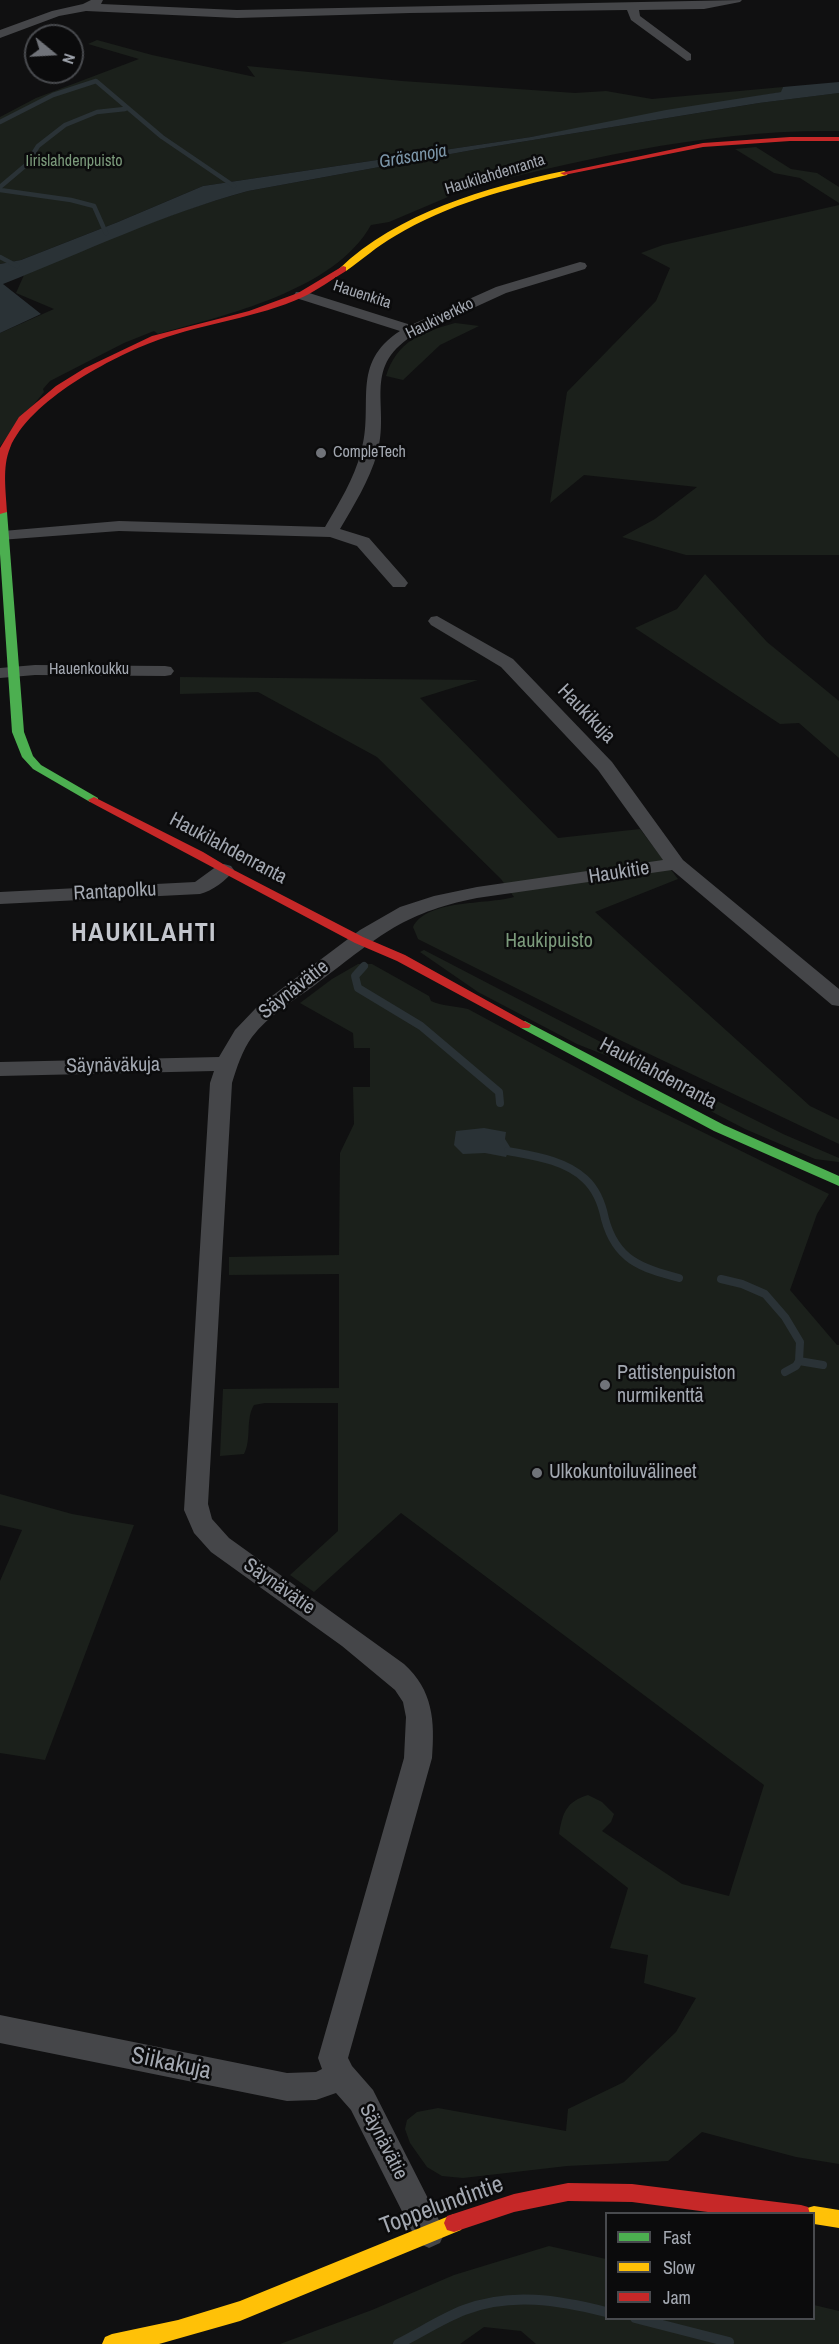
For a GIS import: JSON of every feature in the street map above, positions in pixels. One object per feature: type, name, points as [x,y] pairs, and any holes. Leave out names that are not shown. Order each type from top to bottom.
[{"type":"street","points":[[86,7],[99,0]]},
{"type":"street","points":[[0,34],[56,13],[86,7],[237,14],[543,4],[632,7],[704,6],[736,0]]},
{"type":"street","points":[[632,7],[635,18],[687,57]]},
{"type":"street","name":"Haukilahdenranta","points":[[839,139],[780,139],[703,145],[532,179],[457,202],[417,220],[301,295],[252,313],[188,331],[164,343],[131,350],[88,370],[38,404],[14,431],[4,448],[1,462],[6,673],[18,732],[24,750],[37,767],[82,795],[199,854],[224,870],[359,940],[401,958],[720,1128],[839,1181]]},
{"type":"street","name":"Haukiverkko","points":[[330,532],[360,476],[371,443],[374,423],[372,388],[380,356],[411,330],[503,290],[580,266]]},
{"type":"street","name":"Hauenkita","points":[[301,295],[411,330]]},
{"type":"street","points":[[3,536],[128,526],[330,532],[350,536],[363,542],[399,583]]},
{"type":"street","name":"Haukikuja","points":[[437,621],[507,663],[605,766],[676,864]]},
{"type":"street","name":"Hauenkoukku","points":[[6,673],[36,670],[165,671]]},
{"type":"street","points":[[0,736],[18,732]]},
{"type":"street","name":"Haukitie","points":[[359,940],[405,912],[444,901],[676,864],[839,1000]]},
{"type":"street","name":"Rantapolku","points":[[0,898],[200,888],[224,870]]},
{"type":"street","name":"Säynävätie","points":[[359,940],[266,1009],[236,1043],[226,1064],[221,1083],[195,1504],[197,1517],[205,1530],[220,1545],[400,1677],[413,1693],[419,1710],[421,1731],[418,1758],[333,2058],[341,2076],[362,2100],[429,2232]]},
{"type":"street","name":"Säynäväkuja","points":[[0,1070],[226,1064]]},
{"type":"street","name":"Siikakuja","points":[[0,2029],[287,2087],[316,2086],[341,2076]]},
{"type":"street","name":"Toppelundintie","points":[[112,2344],[178,2330],[240,2311],[429,2232],[514,2203],[568,2192],[632,2193],[785,2212]]},
{"type":"street","points":[[815,2215],[839,2219]]},
{"type":"green space","name":"Iirislahdenpuisto","points":[[97,40],[152,55],[255,77],[247,66],[402,81],[575,93],[606,91],[652,99],[783,87],[782,92],[531,137],[203,186],[21,260],[0,264],[0,117],[36,98],[73,84],[84,84],[84,80],[139,59],[88,44]]},
{"type":"green space","points":[[839,93],[839,131],[741,135],[595,158],[451,192],[448,197],[389,222],[371,225],[354,248],[332,267],[305,283],[245,309],[158,334],[154,331],[124,343],[50,381],[43,389],[44,392],[0,446],[0,333],[54,309],[16,293],[24,275],[79,251],[163,218],[248,191],[478,149],[759,103]]},
{"type":"green space","points":[[756,147],[791,169],[817,173],[839,187],[839,203],[800,178],[774,173],[735,149]]},
{"type":"green space","points":[[839,205],[839,555],[686,555],[622,537],[655,519],[697,487],[584,475],[550,503],[567,392],[656,301],[670,268],[641,253],[663,245]]},
{"type":"green space","points":[[455,323],[479,326],[440,345],[403,380],[386,376],[397,354],[404,346],[422,334]]},
{"type":"green space","points":[[705,574],[767,642],[839,701],[839,758],[799,723],[780,724],[635,628],[677,609]]},
{"type":"green space","name":"Haukipuisto","points":[[180,677],[478,680],[420,698],[558,838],[640,829],[678,879],[595,912],[810,1106],[839,1120],[839,1144],[624,1042],[418,939],[413,927],[420,918],[431,912],[458,904],[514,897],[501,879],[377,757],[258,692],[180,694]]},
{"type":"green space","points":[[424,950],[645,1065],[644,1068],[640,1069],[577,1044],[478,992],[420,952]]},
{"type":"green space","points":[[358,964],[372,964],[429,996],[431,1001],[468,1009],[635,1099],[829,1194],[817,1214],[790,1290],[839,1345],[839,2164],[796,2157],[702,2132],[668,2161],[567,2166],[463,2178],[442,2176],[427,2167],[410,2143],[405,2129],[407,2120],[417,2112],[438,2108],[566,2131],[568,2109],[624,2082],[676,2032],[696,1998],[644,1983],[648,1955],[610,1948],[628,1888],[559,1834],[564,1814],[570,1805],[588,1795],[602,1802],[614,1814],[611,1822],[602,1831],[682,1884],[729,1896],[764,1785],[401,1513],[314,1592],[290,1575],[338,1531],[338,1403],[254,1405],[244,1454],[220,1456],[223,1389],[339,1388],[339,1274],[229,1275],[229,1257],[339,1255],[340,1153],[354,1124],[353,1087],[370,1087],[370,1048],[354,1048],[353,1033],[300,1003],[332,979]]},
{"type":"green space","points":[[661,1073],[783,1134],[839,1158],[839,1162],[815,1159],[745,1129],[697,1104],[656,1078]]},
{"type":"green space","points":[[0,1494],[72,1514],[134,1525],[45,1760],[0,1753],[0,1581],[22,1530],[0,1525]]},
{"type":"green space","points":[[549,2246],[605,2259],[605,2320],[815,2320],[815,2305],[839,2311],[839,2344],[536,2344],[521,2331],[484,2327],[460,2344],[280,2344],[372,2310],[454,2275]]},
{"type":"water","name":"Gräsanoja","points":[[839,82],[839,93],[759,103],[478,149],[248,191],[216,200],[154,222],[3,284],[41,314],[0,333],[0,264],[21,260],[203,186],[531,137],[666,110],[781,92],[783,87]]},
{"type":"water","points":[[484,1128],[506,1132],[505,1139],[510,1147],[506,1157],[485,1153],[463,1154],[454,1145],[456,1131]]},
{"type":"waterway","points":[[0,122],[53,95],[96,81],[162,137],[234,186]]},
{"type":"waterway","points":[[0,187],[26,165],[38,146],[65,125],[97,112],[125,109]]},
{"type":"waterway","points":[[0,190],[71,200],[94,206],[106,233]]},
{"type":"waterway","points":[[0,257],[17,266]]},
{"type":"waterway","points":[[364,966],[355,976],[358,988],[421,1026],[499,1092],[500,1103]]},
{"type":"waterway","points":[[508,1151],[559,1163],[577,1173],[589,1183],[596,1193],[610,1233],[623,1253],[642,1266],[679,1278]]},
{"type":"waterway","points":[[721,1279],[742,1284],[765,1294],[785,1317],[800,1342],[799,1361]]},
{"type":"waterway","points":[[785,1372],[796,1366],[799,1361]]},
{"type":"waterway","points":[[799,1361],[823,1365]]},
{"type":"waterway","points":[[398,2344],[464,2310],[499,2301],[553,2301],[605,2312]]},
{"type":"waterway","points":[[643,2320],[729,2342]]},
{"type":"traffic: fast","points":[[2,512],[18,732],[28,757],[37,767],[94,800]]},
{"type":"traffic: fast","points":[[525,1025],[719,1128],[839,1181]]},
{"type":"traffic: slow","points":[[343,269],[392,234],[433,213],[497,189],[564,173]]},
{"type":"traffic: slow","points":[[815,2215],[839,2219]]},
{"type":"traffic: slow","points":[[112,2344],[178,2330],[240,2311],[454,2223]]},
{"type":"traffic: jam","points":[[564,173],[703,145],[790,139],[839,139]]},
{"type":"traffic: jam","points":[[2,512],[1,462],[5,448],[22,419],[59,388],[88,370],[155,338],[252,313],[301,295],[343,269]]},
{"type":"traffic: jam","points":[[94,800],[359,940],[401,958],[525,1025]]},
{"type":"traffic: jam","points":[[454,2223],[514,2203],[568,2192],[632,2193],[785,2212]]},
{"type":"place","name":"CompleTech","points":[[321,453]]},
{"type":"place","name":"Pattistenpuiston nurmikenttä","points":[[605,1385]]},
{"type":"place","name":"Ulkokuntoiluvälineet","points":[[537,1473]]},
{"type":"district","name":"HAUKILAHTI","points":[[144,934]]}]
